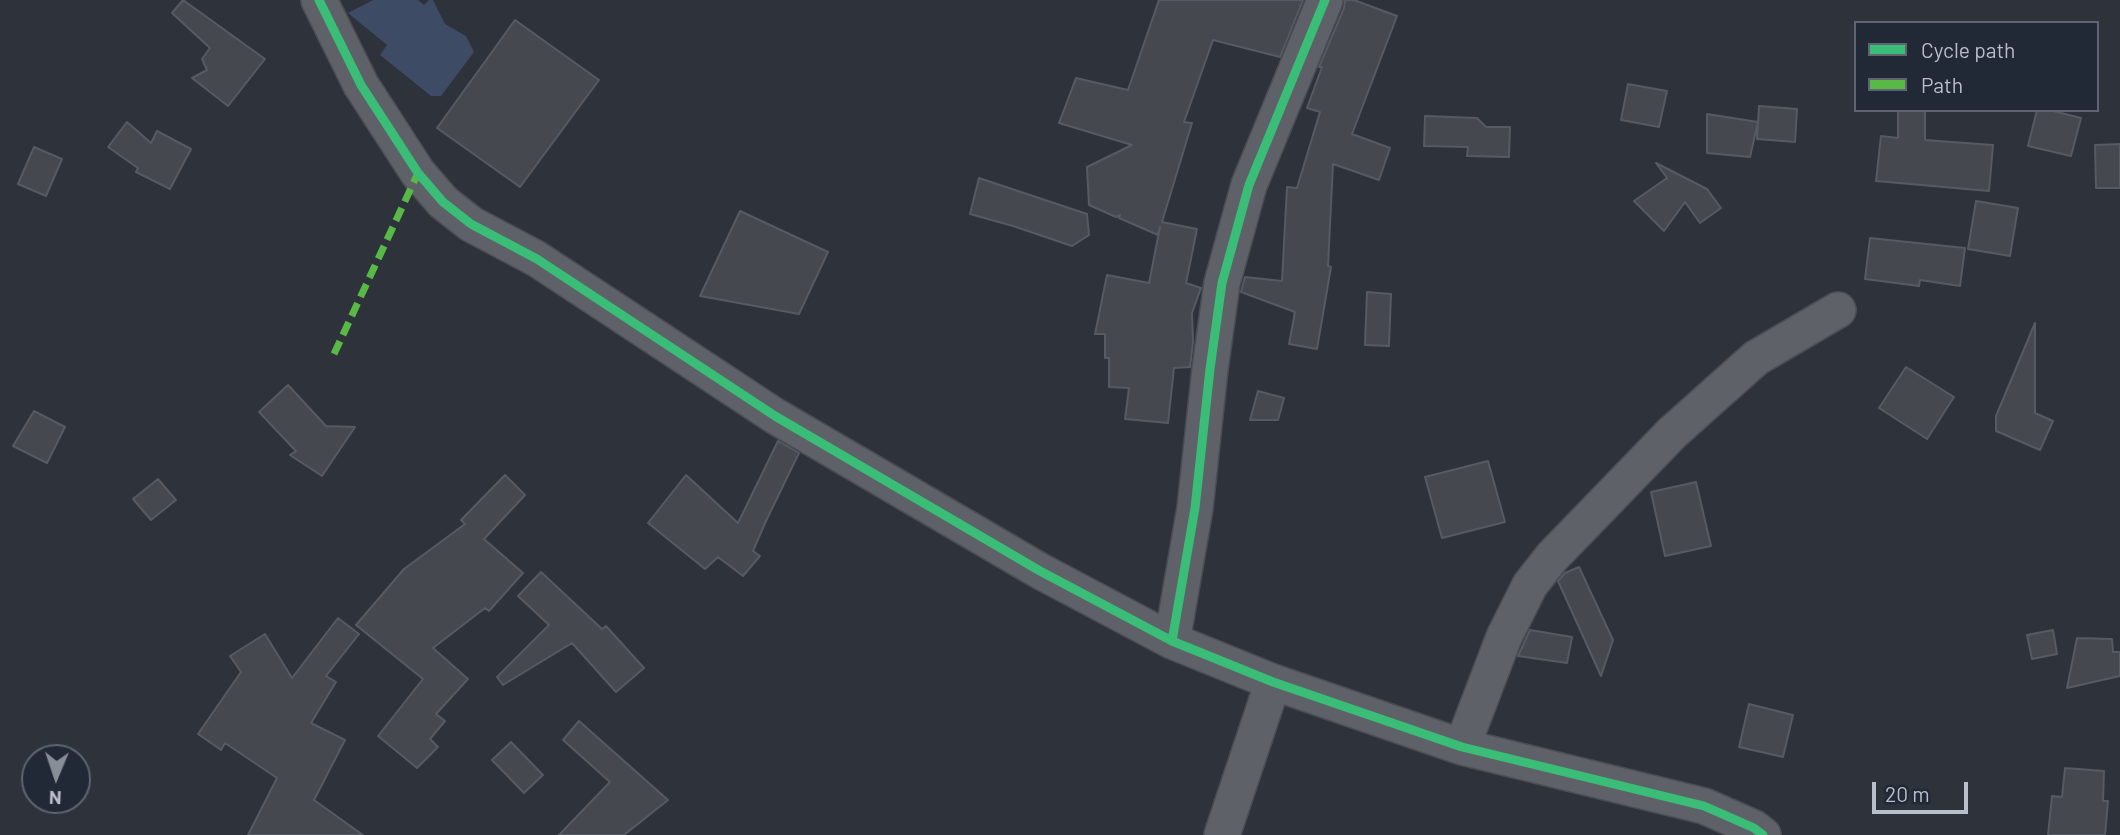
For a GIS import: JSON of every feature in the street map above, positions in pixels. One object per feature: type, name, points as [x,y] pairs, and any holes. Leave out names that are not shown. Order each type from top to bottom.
[{"type":"street","points":[[319,0],[361,85],[418,173],[443,202],[471,224],[537,259],[741,394],[853,463],[1040,571],[1172,640],[1273,682],[1462,747],[1704,806],[1754,828],[1763,835]]},
{"type":"street","points":[[1172,640],[1195,508],[1222,283],[1249,186],[1325,0]]},
{"type":"street","points":[[1462,747],[1504,637],[1530,585],[1552,557],[1672,433],[1756,358],[1838,310]]},
{"type":"street","points":[[1222,835],[1273,682]]},
{"type":"water","points":[[373,0],[418,0],[424,5],[433,0],[445,24],[466,36],[474,52],[441,96],[431,96],[380,55],[387,45],[348,13]]},
{"type":"building","points":[[183,0],[265,59],[228,106],[192,78],[207,70],[202,59],[210,48],[172,13]]},
{"type":"building","points":[[1159,0],[1303,0],[1280,57],[1213,40],[1184,122],[1192,123],[1162,222],[1197,229],[1186,283],[1201,288],[1192,313],[1190,367],[1174,368],[1168,423],[1125,419],[1129,388],[1109,387],[1109,358],[1105,358],[1105,334],[1095,334],[1107,275],[1149,283],[1160,227],[1158,235],[1119,218],[1120,215],[1116,217],[1089,205],[1087,167],[1132,145],[1059,123],[1076,78],[1128,90]]},
{"type":"building","points":[[1345,0],[1354,0],[1397,16],[1352,134],[1390,148],[1379,180],[1333,164],[1328,266],[1331,267],[1317,349],[1289,344],[1295,312],[1241,292],[1245,277],[1282,281],[1287,187],[1297,188],[1320,112],[1307,108],[1322,67],[1319,67]]},
{"type":"building","points":[[515,20],[599,80],[520,187],[437,128]]},
{"type":"building","points":[[1628,84],[1667,91],[1659,127],[1621,120]]},
{"type":"building","points":[[1759,106],[1797,109],[1795,142],[1757,139]]},
{"type":"building","points":[[1898,112],[1925,112],[1925,140],[1993,145],[1989,191],[1876,181],[1881,136],[1898,138]]},
{"type":"building","points":[[2036,112],[2057,112],[2081,118],[2071,156],[2028,146]]},
{"type":"building","points":[[1707,114],[1758,122],[1750,157],[1707,153]]},
{"type":"building","points":[[1425,116],[1477,118],[1486,127],[1510,127],[1509,157],[1467,156],[1468,147],[1424,146]]},
{"type":"building","points":[[127,122],[151,143],[157,131],[191,149],[170,189],[136,172],[138,168],[108,147]]},
{"type":"building","points":[[2120,144],[2120,188],[2096,188],[2095,145]]},
{"type":"building","points":[[34,147],[62,159],[46,196],[18,184]]},
{"type":"building","points":[[1656,163],[1707,189],[1721,208],[1700,223],[1685,202],[1664,231],[1634,201],[1667,178]]},
{"type":"building","points":[[979,178],[1087,214],[1089,235],[1072,246],[970,214]]},
{"type":"building","points":[[1976,201],[2018,208],[2010,256],[1968,249]]},
{"type":"building","points":[[740,211],[828,252],[799,314],[700,296]]},
{"type":"building","points":[[1870,238],[1965,248],[1960,286],[1920,280],[1919,286],[1865,279]]},
{"type":"building","points":[[1367,292],[1391,294],[1389,346],[1365,345]]},
{"type":"building","points":[[2035,323],[2035,413],[2053,421],[2040,450],[1996,431],[1996,416]]},
{"type":"building","points":[[1906,367],[1954,397],[1927,439],[1879,408]]},
{"type":"building","points":[[288,385],[326,426],[355,427],[322,476],[290,455],[296,451],[259,412]]},
{"type":"building","points":[[1258,391],[1284,398],[1278,420],[1250,420]]},
{"type":"building","points":[[34,411],[65,427],[47,463],[13,446]]},
{"type":"building","points":[[778,441],[799,453],[753,551],[760,556],[743,576],[718,557],[705,569],[648,523],[686,475],[738,523]]},
{"type":"building","points":[[1488,461],[1505,522],[1442,538],[1425,477]]},
{"type":"building","points":[[505,475],[525,495],[484,539],[523,573],[489,611],[485,608],[433,648],[468,679],[436,714],[445,721],[430,739],[438,747],[417,768],[378,736],[423,679],[356,625],[404,569],[465,524],[461,520]]},
{"type":"building","points":[[158,479],[176,500],[151,520],[133,499]]},
{"type":"building","points":[[1696,482],[1711,546],[1665,556],[1651,492]]},
{"type":"building","points":[[1579,567],[1613,640],[1601,676],[1558,581],[1565,573]]},
{"type":"building","points":[[541,572],[602,629],[606,626],[644,668],[616,692],[572,643],[503,685],[497,677],[549,625],[518,596]]},
{"type":"building","points":[[338,618],[359,634],[326,676],[336,682],[311,723],[345,740],[314,800],[363,835],[248,835],[277,778],[225,743],[221,750],[198,734],[241,672],[230,656],[265,634],[292,678]]},
{"type":"building","points":[[1530,630],[1572,637],[1567,663],[1518,656]]},
{"type":"building","points":[[2053,630],[2057,654],[2032,659],[2027,635]]},
{"type":"building","points":[[2077,638],[2112,639],[2113,652],[2120,652],[2120,676],[2067,688]]},
{"type":"building","points":[[1749,704],[1793,715],[1783,757],[1739,747]]},
{"type":"building","points":[[579,721],[668,800],[624,835],[559,835],[610,782],[563,740]]},
{"type":"building","points":[[511,742],[543,775],[524,793],[492,760]]},
{"type":"building","points":[[2065,768],[2104,771],[2103,801],[2108,801],[2105,835],[2048,835],[2052,796],[2062,797]]},
{"type":"marked path","points":[[334,354],[418,173]]},
{"type":"cycle path","points":[[319,0],[361,85],[418,173],[443,202],[471,224],[537,259],[775,416],[1040,571],[1172,641],[1273,682],[1462,747],[1704,806],[1754,828],[1763,835]]},
{"type":"cycle path","points":[[1172,641],[1195,508],[1222,283],[1249,185],[1325,0]]}]
